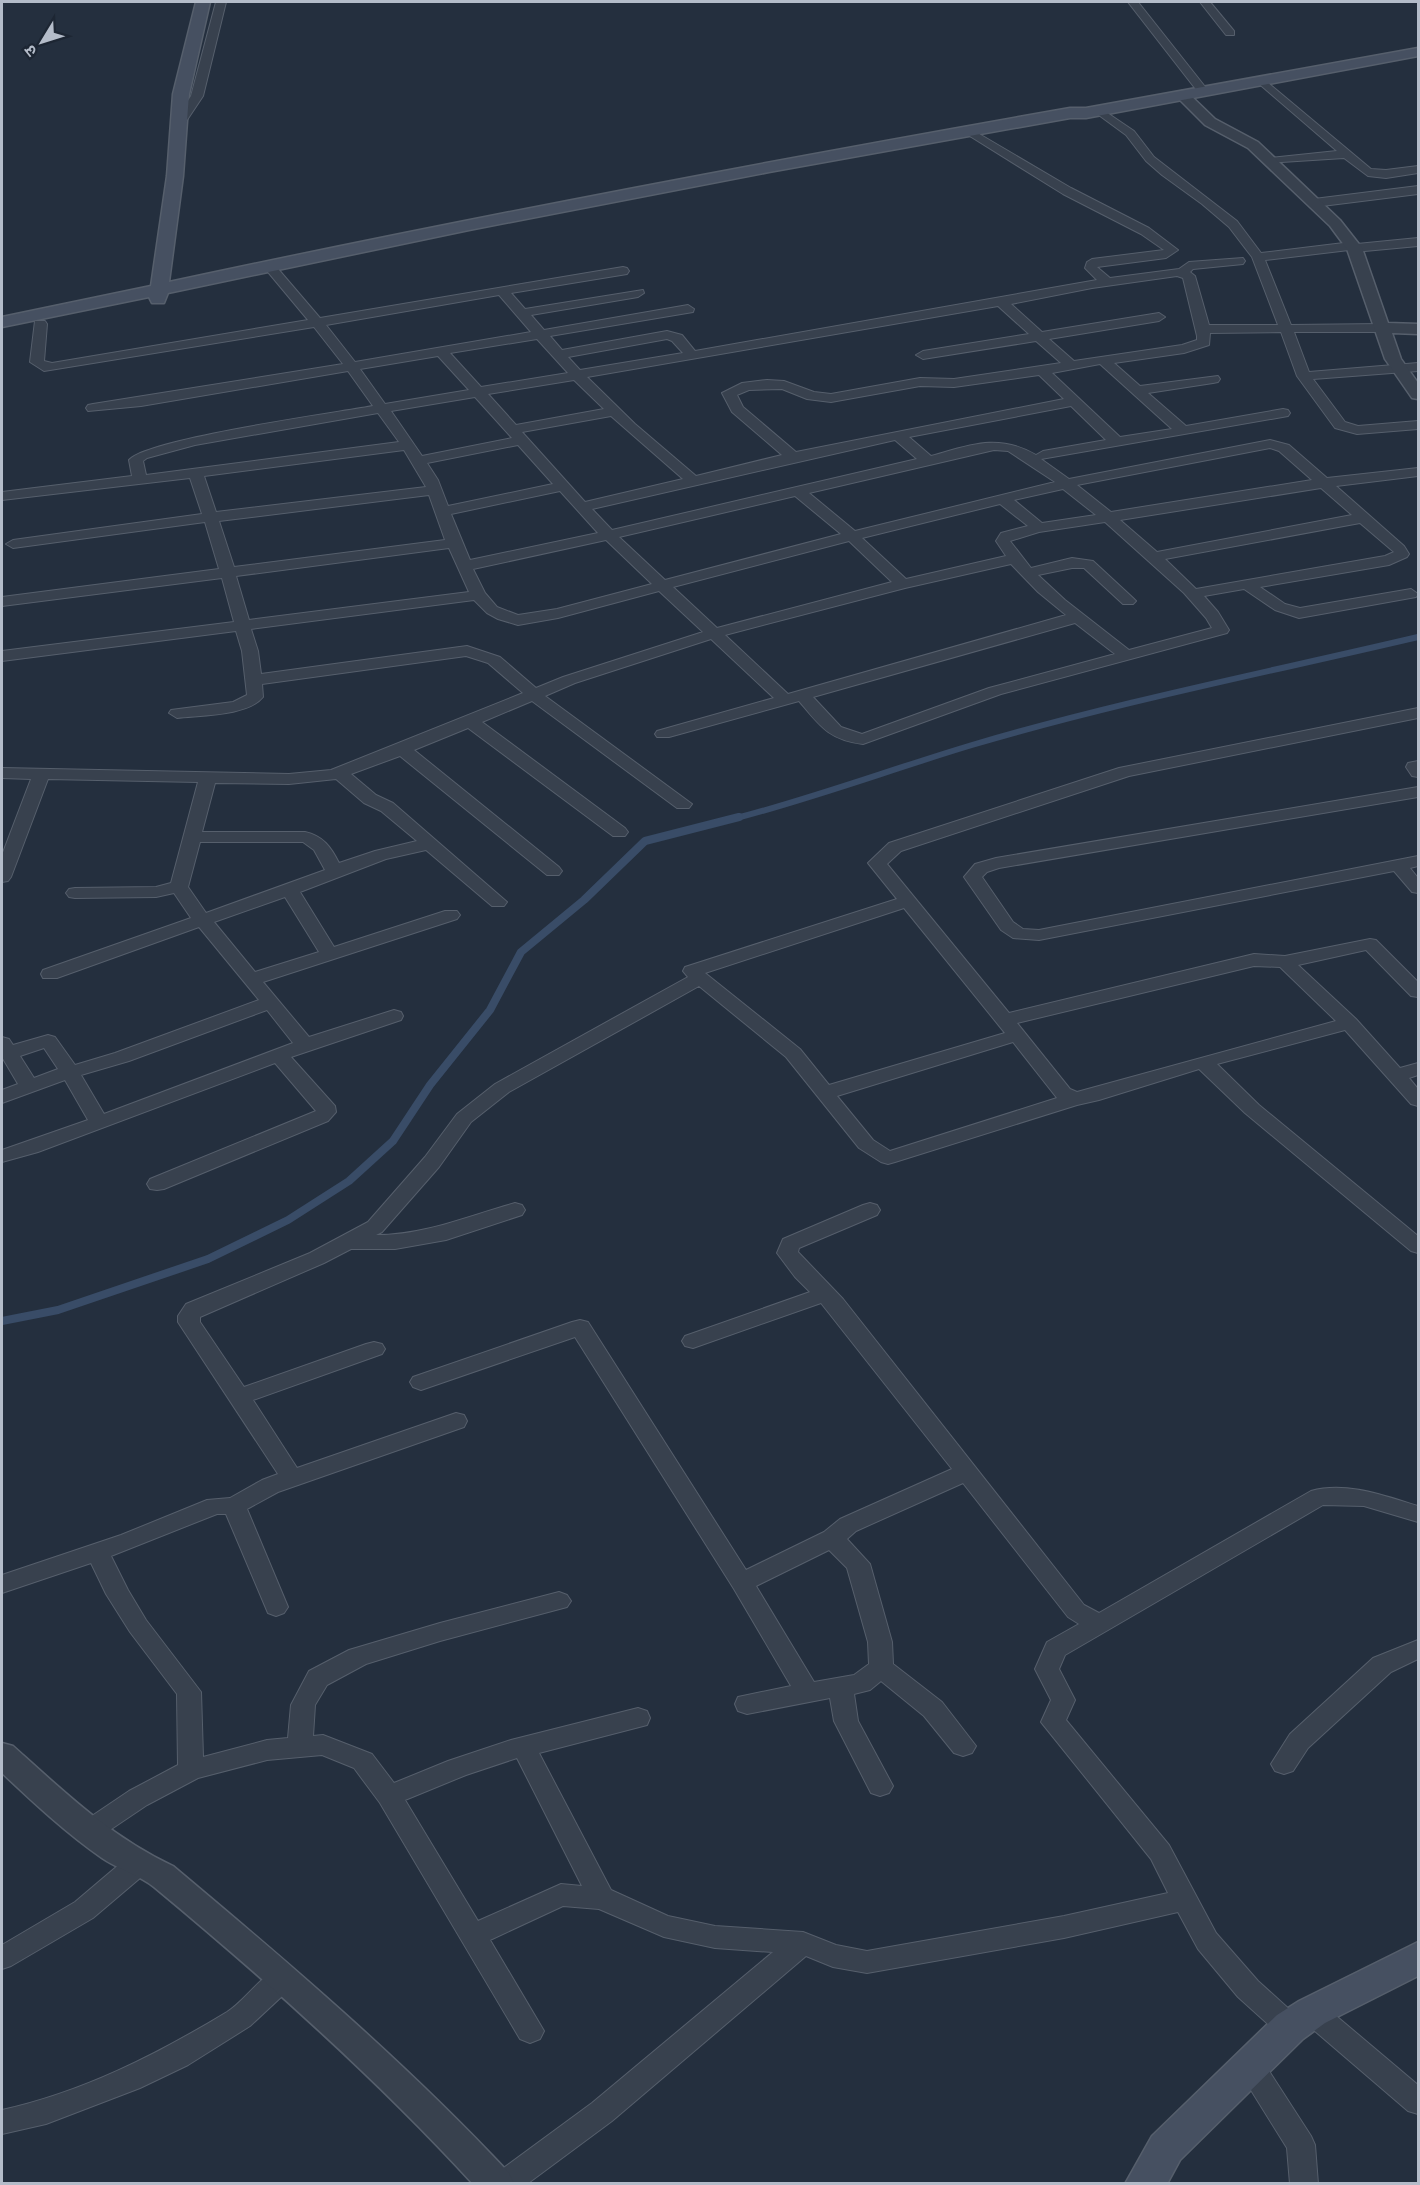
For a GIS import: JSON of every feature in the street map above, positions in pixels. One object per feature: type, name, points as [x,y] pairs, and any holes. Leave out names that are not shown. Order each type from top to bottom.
[{"type":"main road","points":[[158,294],[181,121],[182,94],[203,2]]},
{"type":"main road","points":[[2,332],[272,269],[974,133],[1072,120],[1093,112],[1202,90],[1419,52]]},
{"type":"main road","points":[[2,322],[158,294]]},
{"type":"main road","points":[[1145,2184],[1166,2148],[1301,2019],[1419,1958]]},
{"type":"street","points":[[181,121],[197,96],[221,2]]},
{"type":"street","points":[[1133,2],[1202,90]]},
{"type":"street","points":[[1205,2],[1230,33]]},
{"type":"street","points":[[1261,81],[1368,172],[1386,174],[1419,170]]},
{"type":"street","points":[[1182,95],[1210,122],[1252,145],[1335,223],[1353,247],[1398,368],[1419,394]]},
{"type":"street","points":[[1093,112],[1130,133],[1150,159],[1233,224],[1258,257],[1304,376],[1340,425],[1347,429],[1419,425]]},
{"type":"street","points":[[974,133],[1067,190],[1145,231],[1172,250],[1166,254],[1095,262],[1091,265],[1091,268],[1107,282]]},
{"type":"street","points":[[1270,161],[1347,154]]},
{"type":"street","points":[[1314,203],[1419,190]]},
{"type":"street","points":[[1258,257],[1419,242]]},
{"type":"street","points":[[140,479],[136,460],[142,455],[161,449],[1107,282],[1183,272],[1189,266],[1239,261]]},
{"type":"street","points":[[272,269],[351,366],[408,445],[434,490],[454,543],[478,595],[492,610],[503,616],[518,620],[558,613],[851,535],[1003,499],[1189,459],[1277,445],[1284,448],[1402,554],[1389,560],[1191,594]]},
{"type":"street","points":[[40,324],[37,362],[44,367],[317,324],[623,271]]},
{"type":"street","points":[[793,457],[737,409],[729,393],[747,386],[767,384],[784,385],[812,396],[831,398],[920,382],[954,383],[1196,346],[1204,342],[1203,329],[1189,276],[1183,272]]},
{"type":"street","points":[[502,291],[577,375],[613,411],[693,480]]},
{"type":"street","points":[[521,313],[638,293]]},
{"type":"street","points":[[1001,302],[1071,365]]},
{"type":"street","points":[[93,408],[141,402],[688,309]]},
{"type":"street","points":[[923,355],[1159,317]]},
{"type":"street","points":[[1203,329],[1419,329]]},
{"type":"street","points":[[559,355],[667,335],[677,338],[692,355]]},
{"type":"street","points":[[441,351],[580,507],[785,700]]},
{"type":"street","points":[[1103,360],[1182,431]]},
{"type":"street","points":[[1304,376],[1419,367]]},
{"type":"street","points":[[1042,370],[1117,442]]},
{"type":"street","points":[[1137,390],[1213,379]]},
{"type":"street","points":[[580,507],[793,457],[1074,401]]},
{"type":"street","points":[[418,461],[613,411]]},
{"type":"street","points":[[1043,455],[1283,412]]},
{"type":"street","points":[[898,435],[928,461]]},
{"type":"street","points":[[1159,435],[1189,459]]},
{"type":"street","points":[[2,496],[408,445]]},
{"type":"street","points":[[464,566],[520,556],[991,446],[1013,447],[1068,484],[1110,517],[1191,594],[1220,624],[1221,630],[995,691],[863,739],[847,739],[837,733],[802,694]]},
{"type":"street","points":[[1126,655],[1027,573],[1013,559],[1003,541],[1006,536],[1039,528],[1323,483],[1419,472]]},
{"type":"street","points":[[177,713],[237,706],[255,698],[254,680],[242,624],[196,473]]},
{"type":"street","points":[[442,511],[562,486]]},
{"type":"street","points":[[14,544],[91,532],[434,490]]},
{"type":"street","points":[[798,490],[851,535],[903,584]]},
{"type":"street","points":[[1003,499],[1039,528]]},
{"type":"street","points":[[1153,557],[1362,518]]},
{"type":"street","points":[[2,602],[454,543]]},
{"type":"street","points":[[2,773],[289,779],[339,773],[569,680],[715,633],[903,584],[1013,559]]},
{"type":"street","points":[[1027,573],[1072,563],[1088,564],[1128,601]]},
{"type":"street","points":[[1248,585],[1280,607],[1299,613],[1411,594]]},
{"type":"street","points":[[2,656],[478,595]]},
{"type":"street","points":[[663,734],[735,716],[802,694],[1078,617]]},
{"type":"street","points":[[254,680],[466,651],[494,660],[534,694],[683,804]]},
{"type":"street","points":[[1074,1099],[1063,1092],[877,863],[895,847],[1125,772],[1419,713]]},
{"type":"street","points":[[470,721],[619,832]]},
{"type":"street","points":[[402,749],[553,872]]},
{"type":"street","points":[[1419,766],[1414,767],[1419,772]]},
{"type":"street","points":[[339,773],[370,799],[387,807],[498,902]]},
{"type":"street","points":[[2,877],[41,774]]},
{"type":"street","points":[[208,778],[179,887],[188,902],[305,1045]]},
{"type":"street","points":[[1419,792],[996,863],[981,868],[973,877],[1007,926],[1019,934],[1039,934],[1419,861]]},
{"type":"street","points":[[192,837],[305,837],[322,846],[334,871]]},
{"type":"street","points":[[50,974],[204,921],[327,876],[334,871],[381,855],[428,844]]},
{"type":"street","points":[[1398,864],[1419,888]]},
{"type":"street","points":[[75,893],[156,892],[179,887]]},
{"type":"street","points":[[289,889],[330,955]]},
{"type":"street","points":[[908,901],[692,971],[793,1053],[866,1144],[888,1158],[1074,1099],[1092,1096],[1203,1062],[1349,1023]]},
{"type":"street","points":[[251,980],[451,915]]},
{"type":"street","points":[[825,1093],[1011,1027],[1254,960],[1285,962],[1370,944],[1419,992]]},
{"type":"street","points":[[1285,962],[1349,1023],[1419,1100]]},
{"type":"street","points":[[292,1478],[189,1322],[189,1316],[194,1309],[317,1258],[375,1227],[432,1162],[464,1118],[502,1088],[700,978]]},
{"type":"street","points":[[2,1096],[70,1072],[122,1057],[269,1003]]},
{"type":"street","points":[[2,1156],[305,1045],[393,1016]]},
{"type":"street","points":[[29,1086],[5,1048],[48,1041],[70,1072],[99,1122]]},
{"type":"street","points":[[157,1184],[321,1117],[326,1112],[325,1106],[279,1055]]},
{"type":"street","points":[[1203,1062],[1252,1109],[1413,1236]]},
{"type":"street","points":[[1396,1075],[1419,1069]]},
{"type":"street","points":[[348,1242],[405,1240],[446,1233],[515,1210]]},
{"type":"street","points":[[870,1210],[790,1244],[787,1253],[802,1272],[835,1304],[1076,1611],[1098,1624]]},
{"type":"street","points":[[693,1341],[825,1294]]},
{"type":"street","points":[[421,1382],[580,1328],[742,1583],[808,1693]]},
{"type":"street","points":[[239,1397],[374,1349]]},
{"type":"street","points":[[2,1584],[215,1506],[234,1506],[270,1486],[456,1421]]},
{"type":"street","points":[[742,1583],[832,1538],[848,1525],[967,1472]]},
{"type":"street","points":[[1419,1514],[1364,1498],[1319,1497],[1056,1649],[1047,1669],[1064,1700],[1053,1722],[1160,1851],[1207,1941],[1248,1989],[1301,2019],[1419,2102]]},
{"type":"street","points":[[234,1506],[276,1607]]},
{"type":"street","points":[[832,1538],[858,1564],[880,1642],[881,1668],[933,1709],[963,1746]]},
{"type":"street","points":[[97,1551],[118,1594],[138,1626],[189,1692],[191,1770]]},
{"type":"street","points":[[300,1747],[303,1706],[318,1678],[358,1657],[440,1632],[559,1601]]},
{"type":"street","points":[[1284,1764],[1299,1741],[1382,1665],[1419,1649]]},
{"type":"street","points":[[747,1704],[861,1683],[881,1668]]},
{"type":"street","points":[[841,1687],[846,1721],[880,1786]]},
{"type":"street","points":[[389,1796],[457,1768],[524,1747],[638,1718]]},
{"type":"street","points":[[89,1831],[138,1798],[191,1770],[267,1750],[323,1745],[363,1761],[389,1796],[530,2031]]},
{"type":"street","points":[[524,1747],[602,1898]]},
{"type":"street","points":[[2,1755],[89,1831],[137,1865],[162,1875],[283,1978],[429,2111],[497,2184]]},
{"type":"street","points":[[2,1958],[84,1910],[137,1865]]},
{"type":"street","points":[[473,1936],[561,1895],[602,1898],[664,1926],[715,1937],[803,1943],[833,1956],[867,1962],[1064,1927],[1185,1900]]},
{"type":"street","points":[[504,2184],[602,2112],[803,1943]]},
{"type":"street","points":[[2,2122],[36,2115],[130,2079],[178,2056],[240,2018],[283,1978]]},
{"type":"street","points":[[1250,2066],[1301,2145],[1304,2184]]},
{"type":"waterway","points":[[733,819],[1027,729],[1138,701],[1418,637]]},
{"type":"waterway","points":[[2,1321],[58,1310],[208,1259],[288,1220],[349,1181],[393,1141],[430,1085],[490,1010],[521,952],[584,900],[645,841],[739,817]]}]
